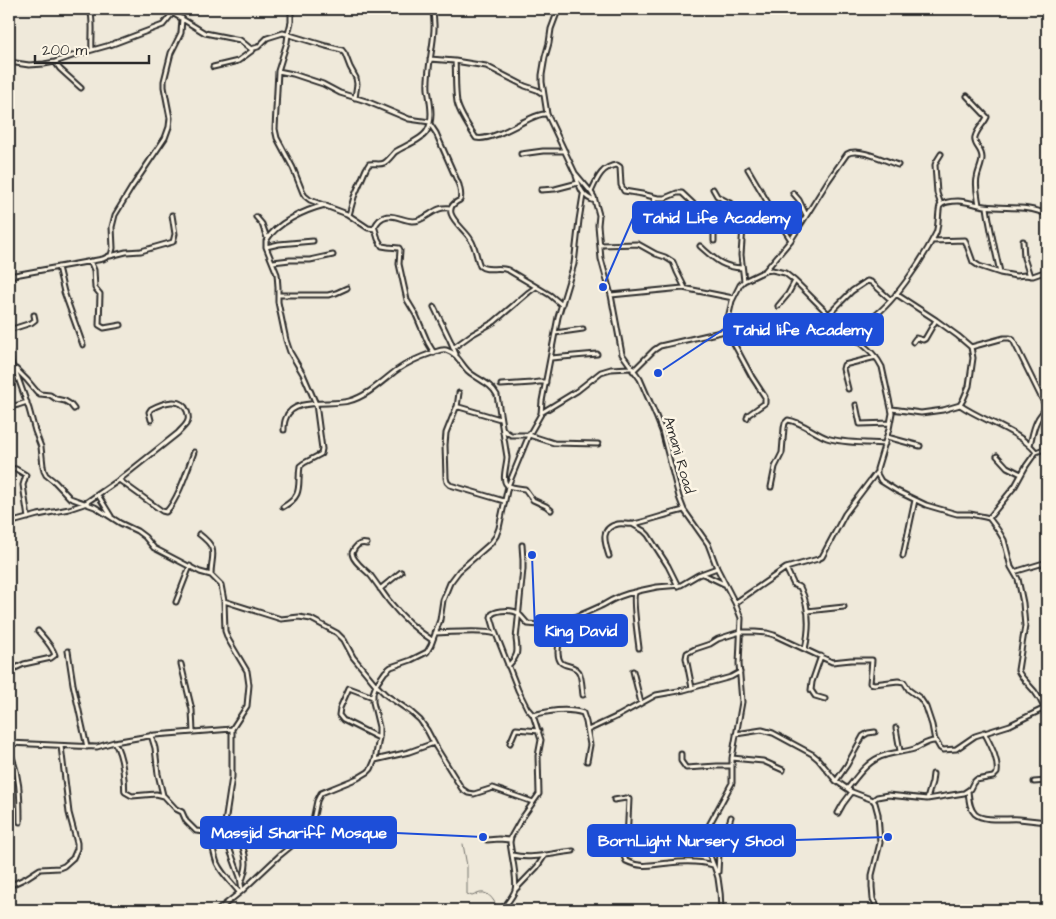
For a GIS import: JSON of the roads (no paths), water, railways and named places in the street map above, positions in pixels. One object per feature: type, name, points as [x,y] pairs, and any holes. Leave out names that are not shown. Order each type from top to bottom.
[{"type":"street","points":[[90,9],[92,17],[92,50]]},
{"type":"street","points":[[9,62],[29,65],[44,64],[110,45],[163,25],[174,14],[176,9]]},
{"type":"street","points":[[291,9],[291,22],[287,42],[278,71],[274,124],[277,138],[305,196],[310,200],[349,215],[368,228],[374,228]]},
{"type":"street","points":[[349,215],[354,197],[367,166],[385,163],[396,152],[426,133],[430,123],[428,77],[433,27],[432,9]]},
{"type":"street","name":"Amani Road","points":[[560,9],[551,30],[544,57],[542,75],[547,114],[575,173],[591,192],[595,202],[599,215],[601,259],[612,295],[622,354],[640,379],[656,416],[684,510],[708,544],[716,568],[741,618],[739,649],[742,702],[732,758],[732,778],[730,788],[705,835],[720,891],[722,910]]},
{"type":"street","points":[[174,14],[205,33],[240,40],[250,49],[253,49]]},
{"type":"street","points":[[109,256],[112,251],[112,227],[115,215],[165,138],[170,127],[164,81],[168,60],[181,33],[182,18]]},
{"type":"street","points":[[213,67],[240,60],[270,36],[283,32],[297,38],[344,51],[357,81],[355,98]]},
{"type":"street","points":[[430,59],[486,66],[544,95]]},
{"type":"street","points":[[455,61],[458,105],[461,114],[476,138],[487,137],[541,114],[547,114]]},
{"type":"street","points":[[55,62],[81,88]]},
{"type":"street","points":[[278,71],[316,81],[340,93],[366,101],[409,119],[430,123],[457,180],[462,196],[460,200],[454,203],[452,208],[453,218],[472,240],[479,262],[483,268],[508,270],[562,304]]},
{"type":"street","points":[[967,96],[987,117],[974,139],[976,146],[981,151],[982,158],[976,181],[979,205]]},
{"type":"street","points":[[522,154],[564,151]]},
{"type":"street","points":[[765,271],[791,240],[844,157],[850,152],[855,151],[898,165]]},
{"type":"street","points":[[941,154],[935,165],[937,193],[941,206]]},
{"type":"street","points":[[591,192],[602,171],[609,166],[619,165],[621,185],[624,191],[658,198],[682,193],[701,212]]},
{"type":"street","points":[[748,169],[760,192],[791,240]]},
{"type":"street","points":[[541,414],[558,317],[574,264],[583,195],[575,173]]},
{"type":"street","points":[[541,190],[555,189],[578,183]]},
{"type":"street","points":[[713,189],[716,195],[744,212],[741,255],[744,281]]},
{"type":"street","points":[[793,193],[799,200],[806,216]]},
{"type":"street","points":[[583,195],[595,202]]},
{"type":"street","points":[[654,197],[655,205],[667,212]]},
{"type":"street","points":[[844,329],[868,321],[896,294],[932,241],[938,227],[938,210],[946,202],[956,201],[987,206],[1022,208],[1046,214]]},
{"type":"street","points":[[714,241],[718,214],[730,202]]},
{"type":"street","points":[[267,238],[278,228],[307,210],[325,205]]},
{"type":"street","points":[[987,206],[990,230],[1000,273]]},
{"type":"street","points":[[374,228],[379,220],[390,216],[416,221],[441,208],[452,208]]},
{"type":"street","points":[[9,276],[90,261],[126,252],[141,251],[173,242],[175,234],[172,215]]},
{"type":"street","points":[[256,217],[262,224],[267,238],[266,247],[273,262],[278,281],[278,302],[290,352],[306,380],[316,404],[322,451],[319,455],[300,466],[299,487],[296,496],[292,502],[283,507]]},
{"type":"street","points":[[716,219],[730,226]]},
{"type":"street","points":[[374,228],[382,246],[399,249],[399,264],[407,300],[434,353]]},
{"type":"street","points":[[932,241],[964,239],[968,244],[974,263],[1000,273],[1013,276],[1035,276],[1047,271]]},
{"type":"street","points":[[266,247],[313,241]]},
{"type":"street","points":[[1023,241],[1025,263],[1030,276]]},
{"type":"street","points":[[600,245],[638,244],[656,254],[665,256],[674,262],[686,288]]},
{"type":"street","points":[[700,246],[722,264],[742,268]]},
{"type":"street","points":[[273,262],[310,260],[333,255]]},
{"type":"street","points":[[90,261],[94,270],[95,288],[100,294],[99,325],[104,328],[121,325]]},
{"type":"street","points":[[58,267],[64,292],[83,345]]},
{"type":"street","points":[[735,603],[786,568],[822,557],[845,514],[877,472],[890,423],[892,409],[884,370],[876,357],[785,272],[765,271],[744,281],[733,298],[725,330],[765,398],[765,403],[748,415],[747,418]]},
{"type":"street","points":[[778,306],[788,294],[795,281]]},
{"type":"street","points":[[829,314],[852,291],[867,281],[871,282],[891,300]]},
{"type":"street","points":[[454,348],[471,335],[494,322],[536,287]]},
{"type":"street","points":[[278,295],[333,295],[347,288]]},
{"type":"street","points":[[612,295],[686,288],[733,298]]},
{"type":"street","points":[[892,409],[921,413],[960,405],[970,380],[973,358],[970,348],[958,336],[896,294]]},
{"type":"street","points":[[434,307],[462,364],[470,372],[488,383],[495,391],[507,456],[505,484],[525,489],[533,500],[550,510]]},
{"type":"street","points":[[9,330],[31,324],[35,320],[34,315]]},
{"type":"street","points":[[912,342],[916,338],[925,339],[936,320]]},
{"type":"street","points":[[555,333],[583,329]]},
{"type":"street","points":[[218,910],[308,831],[312,825],[317,801],[321,793],[365,775],[371,769],[375,760],[379,738],[379,727],[374,711],[373,697],[376,685],[391,667],[412,660],[427,652],[440,620],[447,588],[459,571],[491,543],[496,536],[508,486],[528,435],[541,414],[601,372],[611,369],[632,369],[660,346],[725,330]]},
{"type":"street","points":[[970,348],[1004,338],[1011,338],[1013,340],[1046,407],[1038,418],[1030,445]]},
{"type":"street","points":[[284,430],[286,417],[294,407],[348,401],[362,396],[401,367],[414,361],[444,350],[456,355]]},
{"type":"street","points":[[9,352],[11,364],[27,402],[41,447],[46,475],[67,496],[95,507],[137,531],[154,548],[210,575],[221,585],[224,601],[225,631],[247,671],[250,685],[247,706],[232,729],[232,781],[226,817],[227,842],[241,884],[241,891]]},
{"type":"street","points":[[551,358],[597,354]]},
{"type":"street","points":[[848,389],[843,369],[844,365],[876,357]]},
{"type":"street","points":[[11,364],[37,392],[64,401],[74,409]]},
{"type":"street","points":[[501,385],[546,382]]},
{"type":"street","points":[[459,393],[457,407],[454,409],[445,438],[444,452],[448,484],[504,501]]},
{"type":"street","points":[[9,407],[27,402]]},
{"type":"street","points":[[9,524],[84,504],[119,480],[178,433],[188,418],[186,409],[180,402],[168,402],[151,409],[149,412],[151,420]]},
{"type":"street","points":[[856,405],[860,424],[890,423]]},
{"type":"street","points":[[960,405],[1002,427],[1030,445],[1036,452]]},
{"type":"street","points":[[457,407],[500,419]]},
{"type":"street","points":[[772,487],[775,467],[782,452],[785,423],[788,420],[838,441],[885,444]]},
{"type":"street","points":[[502,429],[514,436],[528,435],[554,443],[598,444]]},
{"type":"street","points":[[886,437],[920,446]]},
{"type":"street","points":[[989,518],[1015,486],[1036,452],[1047,448]]},
{"type":"street","points":[[119,480],[166,512],[180,488],[194,452]]},
{"type":"street","points":[[997,456],[1007,467],[1022,474]]},
{"type":"street","points":[[9,468],[16,469],[26,475],[23,485],[28,518]]},
{"type":"street","points":[[877,472],[884,484],[915,500],[956,514],[970,514],[989,518],[998,530],[1004,540],[1010,563],[1020,586],[1025,626],[1018,670],[1039,698],[1045,708],[1047,717]]},
{"type":"street","points":[[1046,486],[1047,498]]},
{"type":"street","points":[[98,495],[112,518]]},
{"type":"street","points":[[903,556],[915,500]]},
{"type":"street","points":[[609,556],[604,537],[610,527],[618,524],[632,524],[684,510]]},
{"type":"street","points":[[632,524],[648,535],[668,566],[678,586]]},
{"type":"street","points":[[199,534],[206,540],[213,552],[210,575]]},
{"type":"street","points":[[367,544],[361,543],[356,546],[352,556],[402,615],[432,640]]},
{"type":"street","points":[[508,666],[517,655],[516,639],[523,560],[522,545]]},
{"type":"street","points":[[1014,572],[1047,562]]},
{"type":"street","points":[[176,602],[190,566]]},
{"type":"street","points":[[515,890],[510,840],[520,821],[539,796],[538,756],[541,740],[533,715],[521,696],[508,666],[496,634],[492,614],[497,611],[513,612],[519,614],[529,624],[547,624],[572,619],[621,596],[657,587],[678,586],[716,568]]},
{"type":"street","points":[[786,568],[794,585],[801,589],[807,611],[808,632],[804,649]]},
{"type":"street","points":[[380,589],[401,572]]},
{"type":"street","points":[[702,574],[726,585]]},
{"type":"street","points":[[635,592],[639,648]]},
{"type":"street","points":[[224,601],[281,619],[306,617],[342,637],[353,657],[386,696],[417,716],[461,789],[474,794],[493,788],[534,802]]},
{"type":"street","points":[[513,612],[519,606]]},
{"type":"street","points":[[807,611],[844,607]]},
{"type":"street","points":[[572,619],[573,627],[559,644],[558,658],[560,663],[578,671],[582,695]]},
{"type":"street","points":[[9,671],[24,664],[51,658],[55,655],[38,631]]},
{"type":"street","points":[[435,633],[492,632],[496,634]]},
{"type":"street","points":[[692,688],[686,658],[687,653],[718,639],[740,632],[767,633],[780,637],[833,663],[851,660],[872,660],[870,683],[904,682],[909,690],[920,698],[926,707],[936,741],[942,750],[954,750],[974,736],[1010,725],[1045,708]]},
{"type":"street","points":[[68,651],[73,684],[87,746]]},
{"type":"street","points":[[821,656],[810,688],[815,696],[825,699]]},
{"type":"street","points":[[181,664],[192,710],[193,732]]},
{"type":"street","points":[[633,671],[641,703]]},
{"type":"street","points":[[588,730],[659,694],[731,678],[740,672]]},
{"type":"street","points":[[373,697],[349,688],[339,715],[343,720],[379,738]]},
{"type":"street","points":[[533,715],[555,711],[572,711],[583,714],[590,745],[587,761]]},
{"type":"street","points":[[896,728],[900,751]]},
{"type":"street","points":[[9,743],[97,747],[151,735],[232,729]]},
{"type":"street","points":[[510,744],[516,729],[539,731]]},
{"type":"street","points":[[736,734],[758,730],[773,733],[812,754],[836,781],[852,792],[873,800],[877,808],[880,843],[872,875],[872,887],[873,899],[879,910]]},
{"type":"street","points":[[836,781],[863,736],[875,732]]},
{"type":"street","points":[[873,800],[888,795],[927,799],[968,791],[976,780],[993,777],[998,773],[996,762],[984,732]]},
{"type":"street","points":[[151,735],[156,748],[158,774],[164,796],[174,807],[182,812],[187,822],[195,830],[207,833],[218,865],[241,891]]},
{"type":"street","points":[[848,788],[874,760],[884,755],[913,749],[927,742],[936,741]]},
{"type":"street","points":[[114,742],[120,755],[125,792],[132,796],[156,794],[164,796]]},
{"type":"street","points":[[375,760],[409,752],[434,743]]},
{"type":"street","points":[[9,886],[40,869],[64,866],[73,858],[78,849],[70,814],[61,746]]},
{"type":"street","points":[[9,749],[19,779],[20,822]]},
{"type":"street","points":[[681,754],[681,761],[686,768],[732,766]]},
{"type":"street","points":[[732,758],[763,761],[784,770]]},
{"type":"street","points":[[927,799],[933,774]]},
{"type":"street","points":[[1034,782],[1047,781]]},
{"type":"street","points":[[968,791],[971,807],[979,816],[994,819],[1017,818],[1047,822]]},
{"type":"street","points":[[838,813],[852,792]]},
{"type":"street","points":[[614,800],[629,799],[627,841],[623,854],[626,861],[639,865],[657,866],[668,863],[696,862],[714,865]]},
{"type":"street","points":[[717,878],[719,853],[731,816]]},
{"type":"street","points":[[487,840],[510,840]]},
{"type":"street","points":[[241,884],[247,864],[242,845]]},
{"type":"street","points":[[512,855],[527,857],[572,851]]},
{"type":"street","points":[[502,910],[515,890],[537,867],[545,855]]},
{"type":"waterway","points":[[463,844],[467,866],[467,894],[472,896],[480,893],[487,894],[492,898],[499,910]]},
{"type":"place","name":"Tahid Life Academy","points":[[603,287]]},
{"type":"place","name":"Tahid life Academy","points":[[658,373]]},
{"type":"place","name":"King David","points":[[532,555]]},
{"type":"place","name":"Massjid Shariff Mosque","points":[[483,837]]},
{"type":"place","name":"BornLight Nursery Shool","points":[[888,837]]}]
